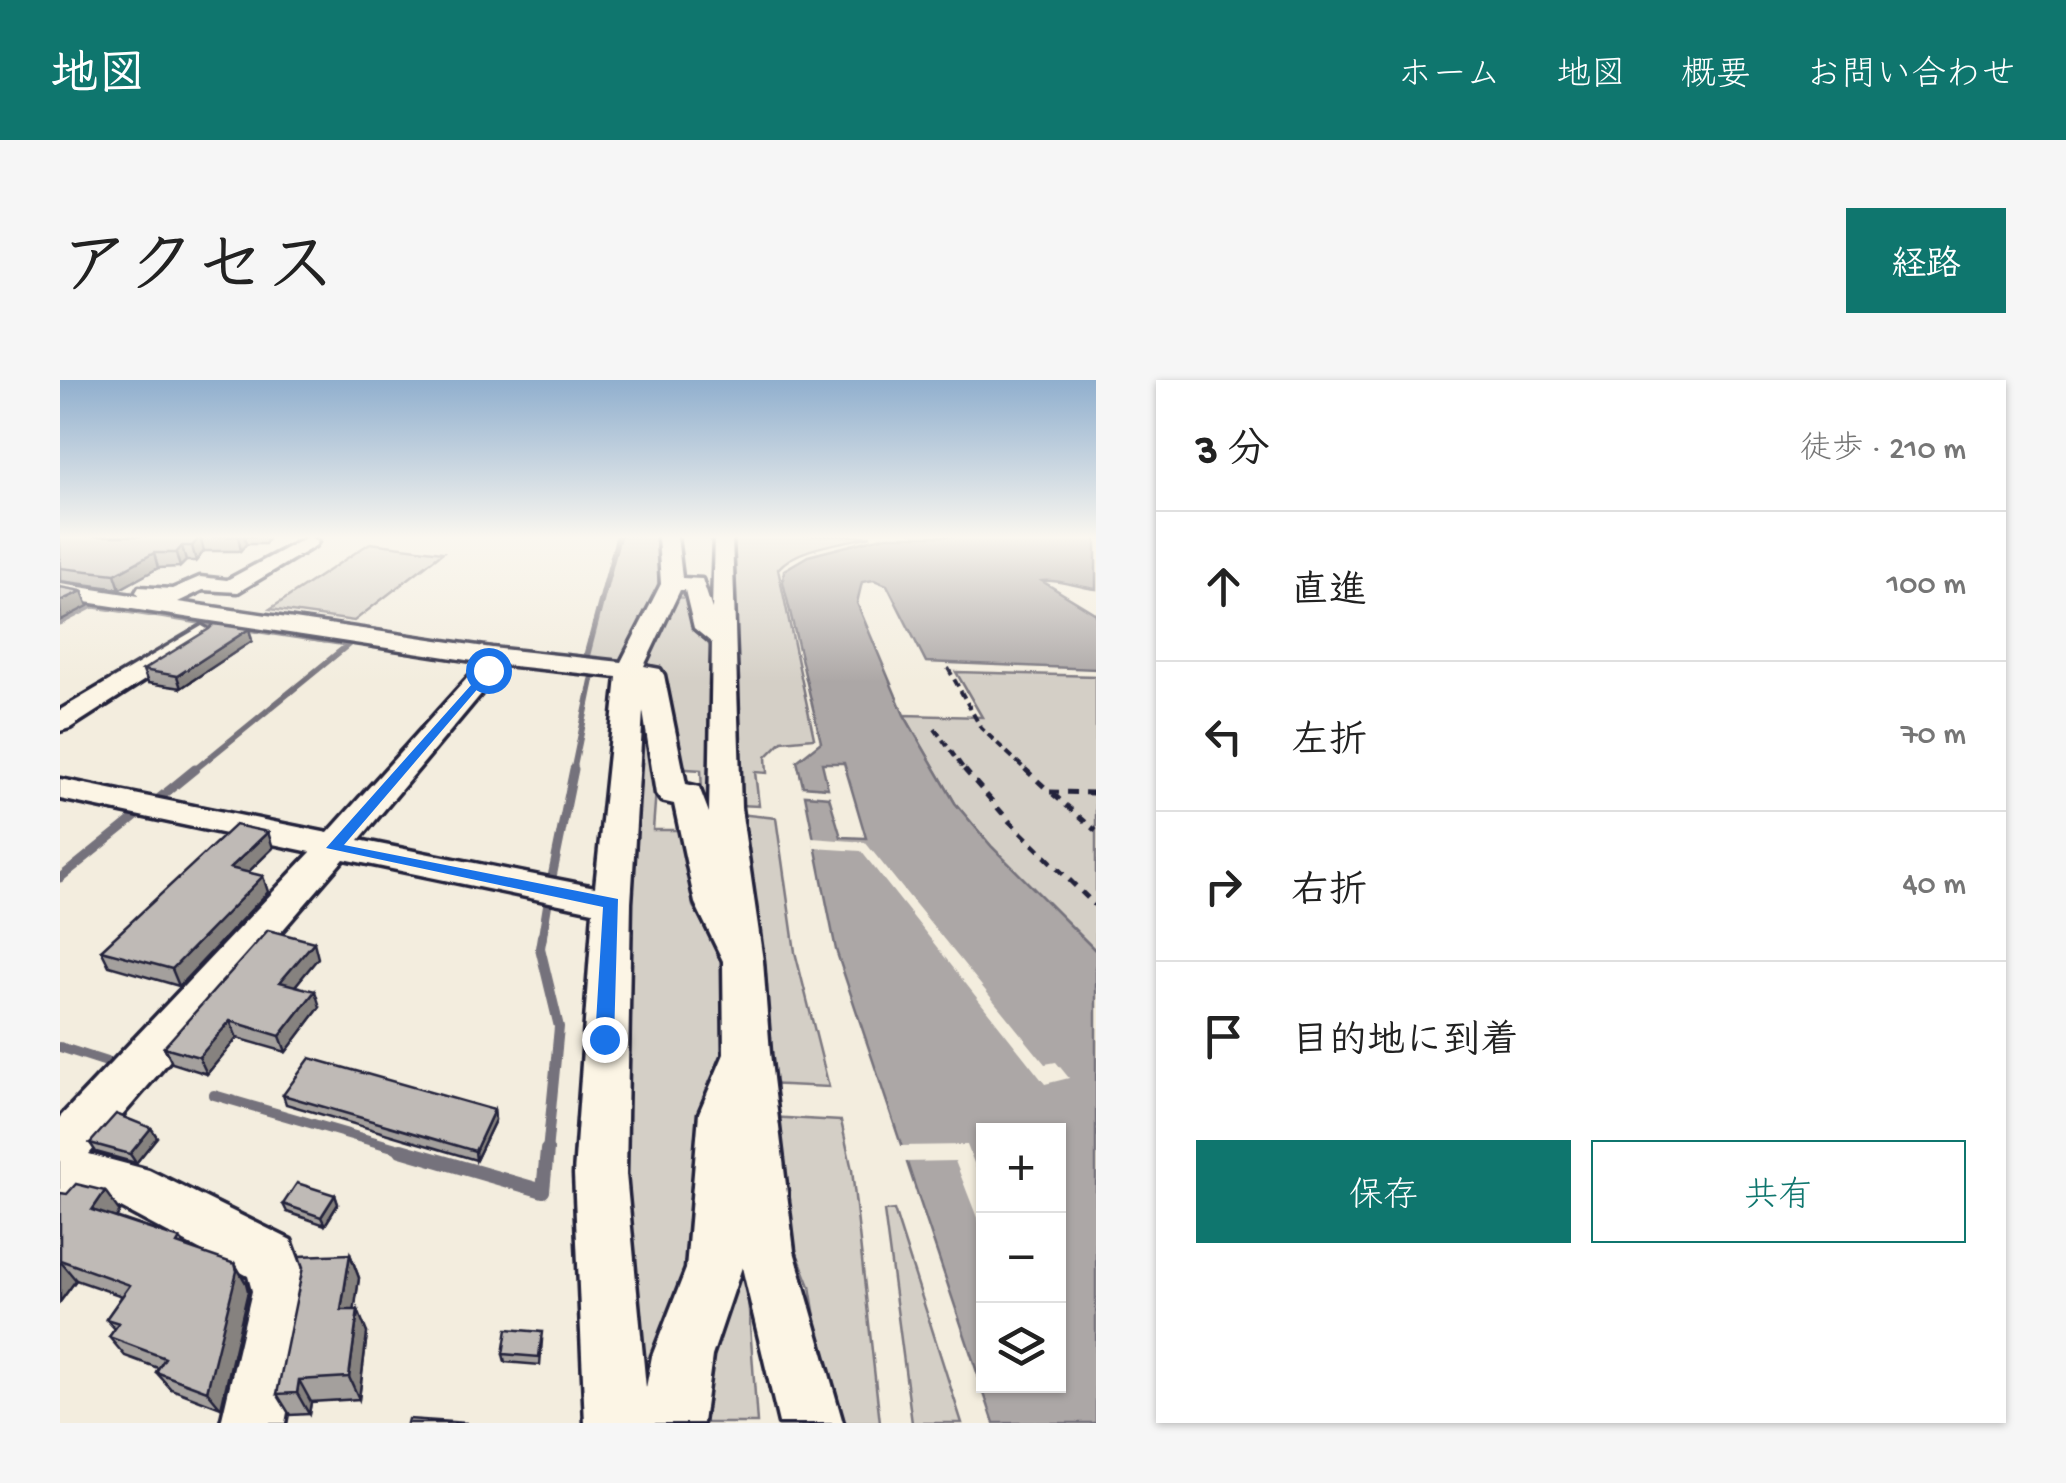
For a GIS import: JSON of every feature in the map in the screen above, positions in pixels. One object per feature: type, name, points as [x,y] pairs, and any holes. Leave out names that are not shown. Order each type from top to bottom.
[{"type":"street","points":[[94,585],[175,596],[197,585]]},
{"type":"street","points":[[617,1423],[600,1174],[612,903],[632,684],[629,671],[686,585]]},
{"type":"street","points":[[700,585],[706,628],[722,643]]},
{"type":"street","points":[[704,585],[722,643],[725,808],[743,961],[746,1054],[766,1250],[811,1423]]},
{"type":"street","points":[[60,591],[652,676],[672,794],[688,794],[714,904],[743,961]]},
{"type":"street","points":[[231,618],[263,598]]},
{"type":"street","points":[[60,722],[202,633]]},
{"type":"street","points":[[60,1152],[334,848],[488,670]]},
{"type":"street","points":[[60,790],[612,903]]},
{"type":"street","points":[[671,1423],[682,1356],[714,1268],[723,1113],[746,1054]]},
{"type":"street","points":[[60,1170],[131,1188],[271,1259],[281,1292],[253,1423]]},
{"type":"path","points":[[948,668],[981,728],[1096,831]]},
{"type":"path","points":[[936,729],[962,770],[996,809],[1096,906]]},
{"type":"path","points":[[1050,792],[1096,794]]},
{"type":"shaded area","points":[[307,585],[401,585],[354,621],[270,609]]},
{"type":"shaded area","points":[[607,585],[658,585],[657,597],[625,659],[615,664],[587,663]]},
{"type":"shaded area","points":[[731,585],[781,585],[814,738],[782,741],[766,757],[767,773],[755,772],[759,806],[738,805]]},
{"type":"shaded area","points":[[784,585],[861,585],[857,603],[904,715],[955,803],[992,847],[1096,951],[1096,1423],[994,1423],[984,1393],[1066,1393],[1066,1123],[976,1123],[976,1369],[836,950],[805,795],[829,797],[841,837],[866,838],[844,763],[822,763],[828,788],[803,786],[797,761],[821,742]]},
{"type":"shaded area","points":[[886,585],[1048,585],[1096,614],[1096,669],[926,662]]},
{"type":"shaded area","points":[[670,597],[690,598],[698,629],[713,650],[720,892],[704,839],[701,770],[672,768],[658,672],[642,659]]},
{"type":"shaded area","points":[[956,672],[1096,676],[1096,951],[992,847],[955,803],[904,715],[982,717]]},
{"type":"shaded area","points":[[640,676],[658,762],[653,830],[684,830],[693,906],[725,964],[729,1038],[707,1103],[696,1268],[651,1423],[627,1423],[618,1178]]},
{"type":"shaded area","points":[[739,814],[776,818],[795,952],[829,1087],[765,1084]]},
{"type":"shaded area","points":[[768,1117],[841,1121],[852,1170],[880,1423],[832,1423],[810,1286],[776,1201]]},
{"type":"shaded area","points":[[736,1128],[757,1423],[678,1423],[724,1268]]},
{"type":"shaded area","points":[[894,1210],[962,1423],[912,1423],[884,1211]]},
{"type":"pier","points":[[812,838],[865,842],[1045,1064],[1056,1062],[1069,1078],[1045,1084],[861,851],[814,848]]},
{"type":"pier","points":[[967,1145],[976,1168],[976,1215],[955,1161],[904,1162],[899,1146]]},
{"type":"building","points":[[60,587],[82,591],[60,601]]},
{"type":"building","points":[[214,624],[249,629],[177,676],[143,670],[209,629]]},
{"type":"building","points":[[235,825],[268,832],[230,868],[263,876],[172,969],[101,950]]},
{"type":"building","points":[[268,930],[314,942],[280,982],[315,991],[280,1036],[230,1021],[199,1057],[164,1047]]},
{"type":"building","points":[[310,1058],[494,1110],[475,1151],[283,1095]]},
{"type":"building","points":[[116,1114],[151,1128],[130,1154],[90,1143]]},
{"type":"building","points":[[297,1183],[335,1195],[321,1217],[283,1204]]},
{"type":"building","points":[[76,1184],[105,1191],[92,1210],[180,1239],[177,1244],[235,1264],[237,1271],[207,1391],[156,1372],[165,1358],[109,1337],[119,1323],[106,1319],[130,1285],[60,1260],[60,1193],[67,1194]]},
{"type":"building","points":[[350,1254],[341,1310],[358,1310],[349,1377],[299,1380],[297,1393],[277,1394],[303,1267],[299,1256]]},
{"type":"building","points":[[507,1329],[542,1332],[539,1357],[503,1354]]},
{"type":"building","points":[[408,1419],[467,1423],[407,1423]]},
{"type":"waterway","points":[[590,641],[605,585]]},
{"type":"waterway","points":[[60,601],[93,606]]},
{"type":"waterway","points":[[60,623],[93,606]]},
{"type":"waterway","points":[[93,606],[225,626]]},
{"type":"waterway","points":[[240,628],[325,641]]},
{"type":"waterway","points":[[192,772],[349,644],[308,638]]},
{"type":"waterway","points":[[586,656],[591,638]]},
{"type":"waterway","points":[[573,772],[592,680]]},
{"type":"waterway","points":[[157,800],[195,769]]},
{"type":"waterway","points":[[550,887],[574,769]]},
{"type":"waterway","points":[[60,878],[139,814]]},
{"type":"waterway","points":[[542,939],[548,902]]},
{"type":"waterway","points":[[542,936],[540,948],[559,1027],[547,1152]]},
{"type":"waterway","points":[[60,1047],[116,1065]]},
{"type":"waterway","points":[[214,1095],[410,1152]]},
{"type":"waterway","points":[[401,1150],[543,1191],[547,1150]]},
{"type":"route","points":[[488,670],[334,848],[612,903],[604,1039]]}]
